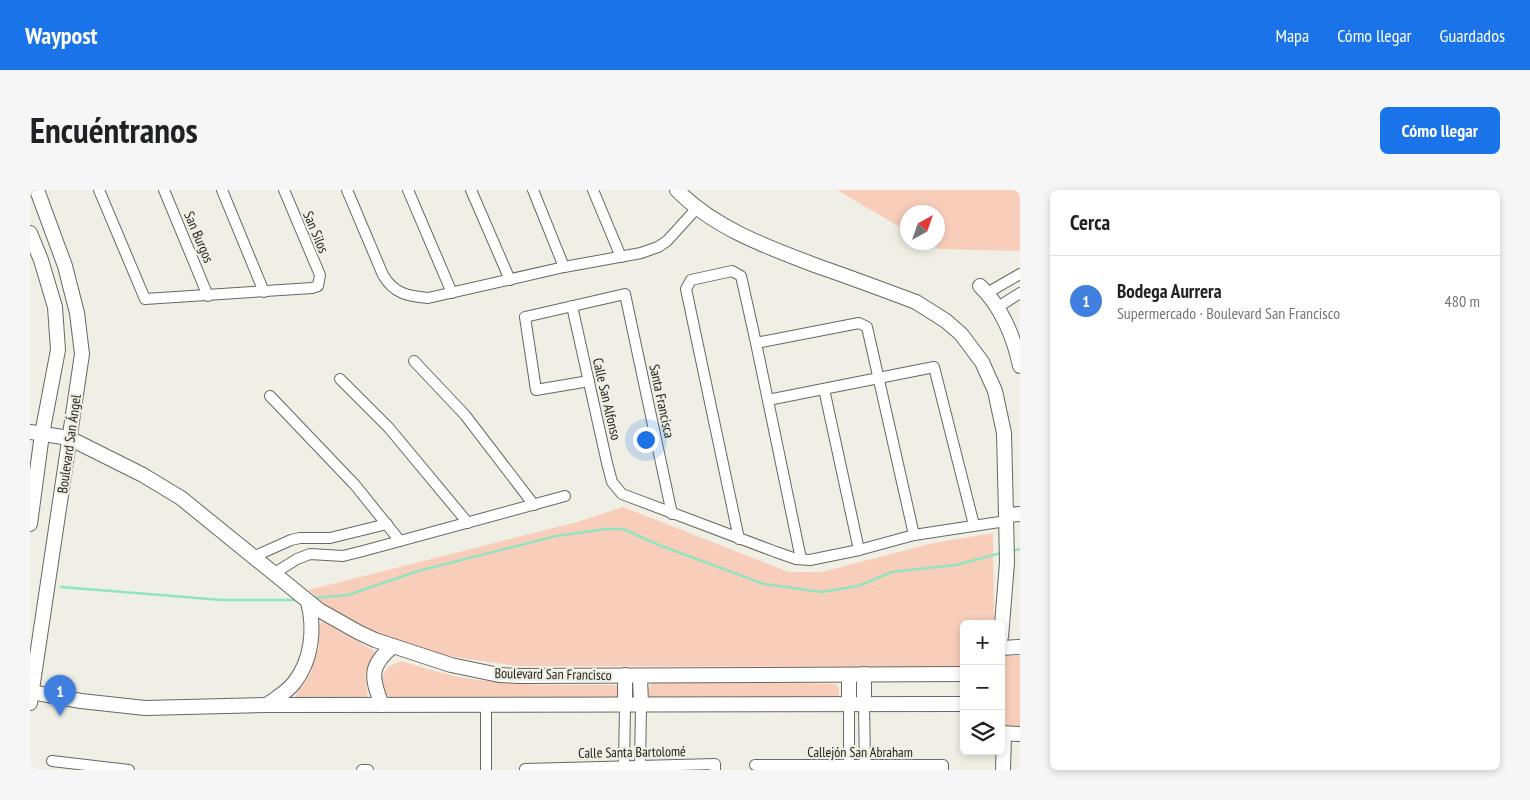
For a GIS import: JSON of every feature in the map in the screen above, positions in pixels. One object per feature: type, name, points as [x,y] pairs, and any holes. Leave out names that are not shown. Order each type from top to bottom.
[{"type":"street","name":"Boulevard San Ángel","points":[[31,696],[82,354],[78,320],[65,266],[37,190]]},
{"type":"street","points":[[99,190],[145,299],[264,292],[222,190]]},
{"type":"street","name":"San Burgos","points":[[164,190],[208,296]]},
{"type":"street","name":"San Silos","points":[[264,292],[318,286],[320,275],[284,190]]},
{"type":"street","points":[[347,190],[389,286],[412,297],[428,298],[641,253],[658,247],[677,232],[697,208]]},
{"type":"street","points":[[408,190],[452,293]]},
{"type":"street","points":[[471,190],[510,280]]},
{"type":"street","points":[[533,190],[564,268]]},
{"type":"street","points":[[593,190],[621,257]]},
{"type":"street","points":[[677,190],[697,208],[712,218],[758,243],[916,302],[946,321],[961,334],[982,362],[995,392],[1004,433],[1011,516],[1006,536],[1007,563],[1002,620]]},
{"type":"street","name":"Boulevard San Ángel","points":[[30,233],[41,260],[55,307],[58,350],[36,433],[30,524]]},
{"type":"street","points":[[739,539],[686,289],[691,280],[732,271],[740,276],[756,343],[801,559]]},
{"type":"street","points":[[1020,274],[983,289],[998,307],[1013,342],[1020,366]]},
{"type":"street","points":[[998,307],[1020,293]]},
{"type":"street","name":"Santa Francisca","points":[[572,306],[625,294],[672,514]]},
{"type":"street","points":[[572,306],[525,317],[536,390],[589,381]]},
{"type":"street","name":"Calle San Alfonso","points":[[572,306],[612,482],[622,494],[672,514]]},
{"type":"street","points":[[56,325],[78,320]]},
{"type":"street","points":[[756,343],[859,323],[867,327],[914,535]]},
{"type":"street","points":[[414,361],[465,415],[534,505]]},
{"type":"street","points":[[768,400],[934,367],[974,525]]},
{"type":"street","points":[[340,379],[389,428],[468,523]]},
{"type":"street","points":[[824,389],[859,550]]},
{"type":"street","points":[[270,396],[355,485],[400,541]]},
{"type":"street","name":"Boulevard San Francisco","points":[[36,433],[69,438],[143,475],[181,498],[313,606],[358,632],[451,665],[499,675],[960,674]]},
{"type":"street","points":[[273,574],[297,559],[310,554],[340,555],[363,551],[566,496]]},
{"type":"street","points":[[672,514],[776,552],[810,560],[859,550],[914,535],[974,525],[1011,516]]},
{"type":"street","points":[[253,558],[291,540],[300,538],[330,538],[387,524]]},
{"type":"street","points":[[336,536],[340,555]]},
{"type":"street","points":[[267,705],[282,695],[294,683],[304,667],[309,651],[313,606]]},
{"type":"street","points":[[382,705],[374,684],[376,665],[381,656],[393,646]]},
{"type":"street","points":[[1005,648],[1020,647]]},
{"type":"street","points":[[864,674],[865,766]]},
{"type":"street","points":[[849,675],[849,766]]},
{"type":"street","points":[[624,767],[625,676]]},
{"type":"street","points":[[640,676],[640,767]]},
{"type":"street","points":[[31,696],[145,708],[267,705],[960,704]]},
{"type":"street","points":[[486,705],[486,770]]},
{"type":"street","points":[[1005,733],[1020,734]]},
{"type":"street","points":[[1003,755],[1003,770]]},
{"type":"street","points":[[52,761],[79,768],[129,770]]},
{"type":"street","name":"Calle Santa Bartolomé","points":[[525,769],[660,768],[715,764],[715,770]]},
{"type":"street","name":"Callejón San Abraham","points":[[755,765],[773,768],[942,766],[943,770]]},
{"type":"street","points":[[362,770],[368,770]]},
{"type":"shaded area","points":[[837,190],[1020,190],[1020,251],[945,249],[945,205],[900,205],[900,227]]},
{"type":"shaded area","points":[[623,507],[789,572],[822,572],[933,543],[993,533],[994,620],[960,620],[960,667],[517,666],[435,654],[362,628],[322,603],[309,590],[577,522]]},
{"type":"shaded area","points":[[322,621],[378,653],[365,674],[368,700],[296,699],[295,696],[311,673],[319,648],[318,628]]},
{"type":"shaded area","points":[[1020,656],[1020,727],[1005,726],[1005,657]]},
{"type":"shaded area","points":[[401,661],[463,678],[526,684],[615,685],[622,691],[616,697],[589,699],[395,700],[384,693],[381,679],[388,667]]},
{"type":"shaded area","points":[[652,683],[835,684],[839,688],[839,696],[832,701],[650,700],[646,691]]},
{"type":"waterway","points":[[312,598],[348,595],[418,571],[556,536],[606,529],[623,529],[659,545],[764,584],[822,592],[858,586],[892,572],[956,565],[1001,553]]},
{"type":"waterway","points":[[1012,551],[1020,549]]},
{"type":"waterway","points":[[61,587],[222,600],[297,600]]},
{"type":"place","name":"Bodega Aurrera","points":[[60,716]]}]
